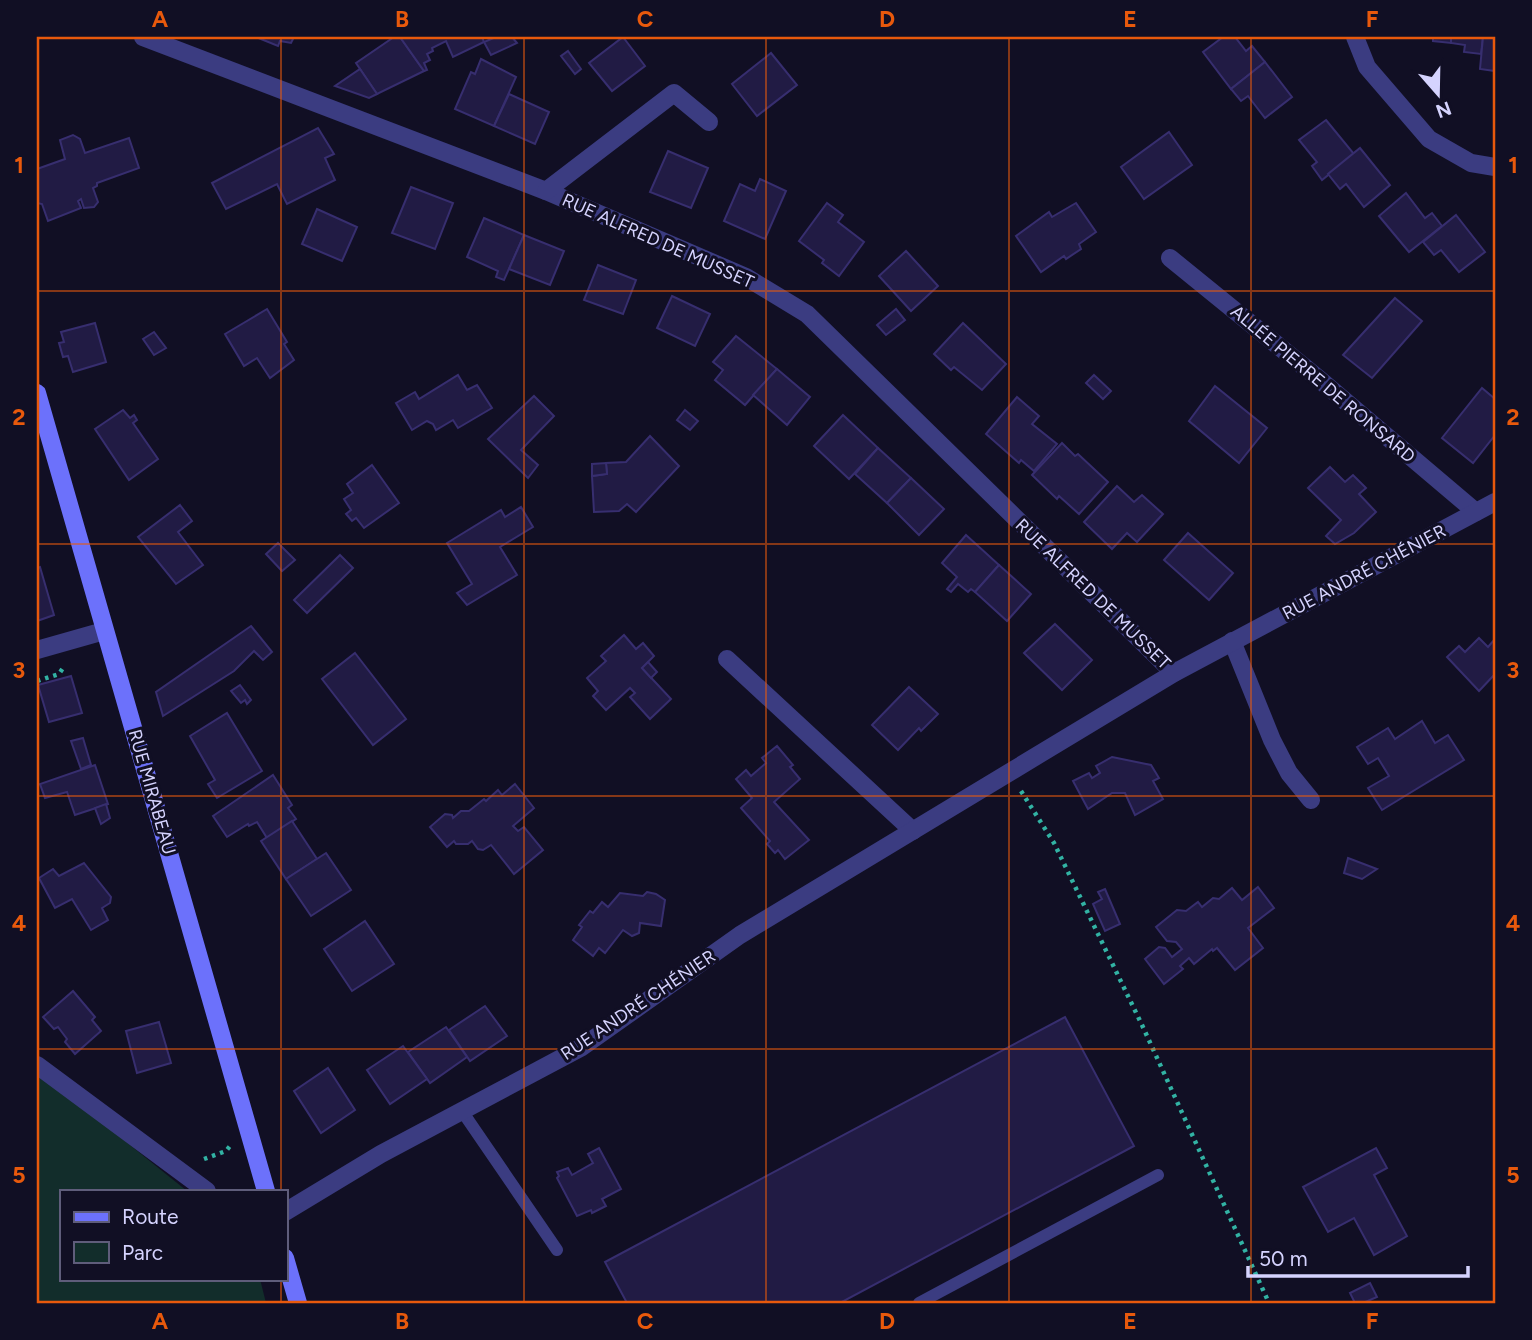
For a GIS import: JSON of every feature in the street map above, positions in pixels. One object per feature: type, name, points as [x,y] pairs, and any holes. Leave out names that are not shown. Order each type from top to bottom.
[{"type":"main road","name":"RUE MIRABEAU","points":[[37,393],[266,1190]]},
{"type":"main road","points":[[287,1265],[298,1303]]},
{"type":"street","name":"RUE ALFRED DE MUSSET","points":[[143,37],[546,191],[746,277],[807,314],[1174,673]]},
{"type":"street","points":[[1355,37],[1367,67],[1429,139],[1471,163],[1495,167]]},
{"type":"street","points":[[546,191],[674,93],[709,122]]},
{"type":"street","name":"ALLÉE PIERRE DE RONSARD","points":[[1170,258],[1476,512]]},
{"type":"street","name":"RUE ANDRÉ CHÉNIER","points":[[287,1211],[381,1153],[582,1047],[740,936],[1174,673],[1495,502]]},
{"type":"street","points":[[37,650],[104,631]]},
{"type":"street","points":[[1232,641],[1272,740],[1289,773],[1311,800]]},
{"type":"street","points":[[727,659],[913,831]]},
{"type":"street","points":[[37,1065],[206,1190]]},
{"type":"lane","points":[[462,1111],[557,1250]]},
{"type":"lane","points":[[919,1303],[1158,1175]]},
{"type":"path","points":[[37,681],[59,674]]},
{"type":"path","points":[[1010,772],[1054,843],[1142,1025],[1269,1303]]},
{"type":"path","points":[[173,1166],[193,1163],[226,1151],[248,1129]]},
{"type":"green space","points":[[37,1070],[186,1190],[60,1190],[60,1280],[260,1280],[266,1303],[37,1303]]},
{"type":"building","points":[[256,37],[294,37],[291,43],[280,41],[278,46]]},
{"type":"building","points":[[394,37],[400,37],[424,71],[377,94],[356,63]]},
{"type":"building","points":[[400,37],[482,37],[484,42],[453,57],[446,41],[432,48],[433,51],[427,54],[430,60],[424,63],[427,70],[424,71]]},
{"type":"building","points":[[496,37],[512,37],[517,43],[491,55],[484,42]]},
{"type":"building","points":[[623,37],[645,66],[612,91],[589,63]]},
{"type":"building","points":[[1223,37],[1235,37],[1246,51],[1252,46],[1265,62],[1231,89],[1203,52]]},
{"type":"building","points":[[1433,37],[1451,37],[1451,43],[1433,41]]},
{"type":"building","points":[[1451,37],[1483,37],[1481,54],[1464,52],[1465,45],[1451,43]]},
{"type":"building","points":[[1483,37],[1495,37],[1495,71],[1480,69]]},
{"type":"building","points":[[568,51],[581,69],[575,74],[561,56]]},
{"type":"building","points":[[771,53],[797,85],[757,116],[732,84]]},
{"type":"building","points":[[481,59],[516,77],[494,126],[455,109],[471,72],[475,74]]},
{"type":"building","points":[[1265,62],[1292,97],[1265,118],[1248,96],[1241,101],[1231,89]]},
{"type":"building","points":[[360,69],[377,94],[369,98],[335,86]]},
{"type":"building","points":[[509,94],[549,112],[535,144],[494,126]]},
{"type":"building","points":[[1326,120],[1354,154],[1322,180],[1312,166],[1317,162],[1299,140]]},
{"type":"building","points":[[318,128],[334,154],[325,158],[335,180],[287,204],[277,184],[226,209],[212,183]]},
{"type":"building","points":[[1169,132],[1192,165],[1144,199],[1121,167]]},
{"type":"building","points":[[73,135],[80,139],[85,153],[129,138],[139,168],[97,183],[93,188],[98,202],[94,207],[84,208],[81,199],[78,201],[81,208],[48,221],[42,204],[37,203],[37,169],[65,159],[60,140]]},
{"type":"building","points":[[1360,148],[1390,185],[1364,207],[1346,184],[1340,189],[1328,174]]},
{"type":"building","points":[[668,151],[708,168],[691,208],[650,192]]},
{"type":"building","points":[[760,179],[786,191],[765,239],[724,221],[740,184],[755,191]]},
{"type":"building","points":[[411,187],[453,203],[435,249],[392,233]]},
{"type":"building","points":[[1406,193],[1425,218],[1432,213],[1442,226],[1409,252],[1379,216]]},
{"type":"building","points":[[827,203],[843,215],[838,222],[864,242],[839,276],[822,263],[824,260],[799,241]]},
{"type":"building","points":[[1076,203],[1096,232],[1079,244],[1081,249],[1066,259],[1064,256],[1041,272],[1016,236],[1049,212],[1052,217]]},
{"type":"building","points":[[317,209],[357,227],[342,261],[302,244]]},
{"type":"building","points":[[1456,215],[1485,252],[1459,272],[1441,250],[1434,255],[1423,242]]},
{"type":"building","points":[[484,218],[524,235],[504,280],[496,277],[498,271],[467,257]]},
{"type":"building","points":[[524,235],[564,251],[550,285],[509,269]]},
{"type":"building","points":[[906,251],[938,286],[911,311],[879,276]]},
{"type":"building","points":[[598,265],[636,280],[623,314],[584,300]]},
{"type":"building","points":[[672,296],[710,314],[695,346],[657,328]]},
{"type":"building","points":[[1395,298],[1422,321],[1372,378],[1343,355]]},
{"type":"building","points":[[267,309],[287,342],[284,344],[294,360],[270,378],[257,358],[244,366],[225,334]]},
{"type":"building","points":[[896,309],[905,320],[886,335],[877,325]]},
{"type":"building","points":[[95,323],[106,362],[73,372],[68,356],[63,357],[59,343],[64,342],[61,332]]},
{"type":"building","points":[[963,323],[1006,364],[982,390],[954,367],[951,370],[934,354]]},
{"type":"building","points":[[154,332],[166,348],[154,355],[143,339]]},
{"type":"building","points":[[736,336],[777,369],[745,405],[715,380],[723,370],[713,362]]},
{"type":"building","points":[[777,369],[810,397],[787,425],[753,395]]},
{"type":"building","points":[[458,375],[467,390],[477,385],[492,408],[458,428],[453,420],[436,430],[433,424],[427,421],[412,430],[396,403],[415,392],[419,399]]},
{"type":"building","points":[[1094,375],[1111,391],[1103,399],[1086,383]]},
{"type":"building","points":[[1215,386],[1267,428],[1239,463],[1189,421]]},
{"type":"building","points":[[1482,388],[1495,399],[1495,435],[1473,463],[1442,438]]},
{"type":"building","points":[[534,396],[554,416],[521,450],[538,465],[528,478],[488,439]]},
{"type":"building","points":[[1017,397],[1039,416],[1032,424],[1057,444],[1034,471],[1021,460],[1019,463],[986,434]]},
{"type":"building","points":[[123,410],[130,418],[134,415],[137,420],[133,423],[158,459],[129,480],[95,429]]},
{"type":"building","points":[[685,410],[698,421],[690,430],[677,420]]},
{"type":"building","points":[[843,415],[878,448],[849,479],[814,446]]},
{"type":"building","points":[[650,436],[679,466],[636,512],[627,504],[619,511],[594,512],[592,476],[607,474],[606,463],[626,462]]},
{"type":"building","points":[[1062,443],[1108,482],[1079,514],[1059,496],[1057,499],[1032,475]]},
{"type":"building","points":[[878,448],[911,478],[887,503],[855,474]]},
{"type":"building","points":[[606,463],[607,474],[592,476],[592,464]]},
{"type":"building","points":[[372,465],[399,503],[364,528],[356,518],[352,521],[346,514],[351,510],[344,499],[353,493],[347,484]]},
{"type":"building","points":[[1330,467],[1345,482],[1353,475],[1366,488],[1359,494],[1376,512],[1354,533],[1335,544],[1326,536],[1341,520],[1308,488]]},
{"type":"building","points":[[911,478],[944,509],[919,535],[887,503]]},
{"type":"building","points":[[1117,486],[1134,502],[1142,495],[1163,514],[1137,542],[1127,533],[1112,549],[1084,522]]},
{"type":"building","points":[[180,505],[192,521],[178,532],[203,565],[176,584],[138,537]]},
{"type":"building","points":[[521,507],[533,527],[500,547],[517,575],[467,605],[457,593],[472,584],[447,543],[501,510],[505,517]]},
{"type":"building","points":[[1188,533],[1233,573],[1209,600],[1164,560]]},
{"type":"building","points":[[966,535],[999,565],[975,592],[971,589],[968,592],[958,584],[951,592],[947,589],[957,577],[942,563]]},
{"type":"building","points":[[278,543],[295,560],[282,571],[266,554]]},
{"type":"building","points":[[340,555],[353,568],[307,613],[294,600]]},
{"type":"building","points":[[999,565],[1031,594],[1007,621],[975,592]]},
{"type":"building","points":[[40,567],[54,615],[37,621],[37,568]]},
{"type":"building","points":[[1055,624],[1092,660],[1062,690],[1024,653]]},
{"type":"building","points":[[251,626],[272,652],[263,660],[254,651],[234,671],[163,716],[156,692]]},
{"type":"building","points":[[624,635],[636,649],[643,643],[654,656],[642,668],[671,699],[650,719],[630,697],[635,693],[630,688],[606,710],[593,696],[598,691],[587,678],[606,661],[601,656]]},
{"type":"building","points":[[1479,638],[1488,647],[1495,639],[1495,674],[1479,691],[1447,657],[1459,646],[1465,652]]},
{"type":"building","points":[[355,653],[406,719],[373,745],[322,679]]},
{"type":"building","points":[[648,662],[657,672],[651,678],[642,668]]},
{"type":"building","points":[[71,676],[82,713],[49,722],[38,685]]},
{"type":"building","points":[[240,685],[251,700],[247,704],[245,700],[241,703],[231,691]]},
{"type":"building","points":[[909,687],[938,714],[921,731],[919,728],[898,750],[872,725]]},
{"type":"building","points":[[227,713],[262,771],[217,798],[208,784],[215,780],[190,736]]},
{"type":"building","points":[[1422,721],[1435,743],[1448,735],[1464,760],[1382,810],[1368,788],[1389,776],[1378,758],[1368,764],[1357,747],[1388,728],[1395,739]]},
{"type":"building","points":[[83,738],[91,765],[81,769],[71,741]]},
{"type":"building","points":[[777,746],[793,765],[790,767],[800,779],[774,802],[809,840],[785,859],[778,850],[775,853],[767,844],[770,841],[741,808],[752,798],[736,779],[746,770],[751,776],[766,763],[762,758]]},
{"type":"building","points":[[1112,757],[1151,765],[1159,778],[1153,781],[1163,799],[1135,815],[1125,793],[1112,793],[1088,809],[1073,781],[1089,773],[1092,778],[1100,773],[1096,766]]},
{"type":"building","points":[[95,765],[108,804],[75,815],[67,792],[45,798],[40,784]]},
{"type":"building","points":[[273,775],[292,805],[288,808],[296,819],[267,838],[257,822],[249,826],[248,824],[227,837],[213,816]]},
{"type":"building","points":[[515,784],[534,808],[513,826],[518,831],[524,827],[543,850],[514,874],[491,845],[483,850],[478,849],[472,841],[468,844],[456,844],[454,841],[447,847],[430,827],[445,814],[452,815],[453,818],[461,811],[469,811],[484,799],[486,801],[498,790],[502,795]]},
{"type":"building","points":[[106,804],[110,818],[101,824],[95,808]]},
{"type":"building","points":[[292,821],[317,859],[286,879],[261,841]]},
{"type":"building","points":[[326,853],[351,890],[311,916],[286,879]]},
{"type":"building","points":[[1348,858],[1377,869],[1362,879],[1344,873]]},
{"type":"building","points":[[84,863],[111,897],[110,903],[102,908],[108,920],[91,930],[72,899],[55,908],[39,878],[53,869],[59,876]]},
{"type":"building","points":[[1258,887],[1274,908],[1248,928],[1263,948],[1235,970],[1217,948],[1213,951],[1212,949],[1194,964],[1189,958],[1180,966],[1183,969],[1164,984],[1145,959],[1159,947],[1165,948],[1172,957],[1182,949],[1176,942],[1167,941],[1156,927],[1177,910],[1186,911],[1198,902],[1202,907],[1213,898],[1219,899],[1232,888],[1242,900]]},
{"type":"building","points":[[1105,889],[1120,924],[1105,931],[1093,904],[1102,899],[1098,892]]},
{"type":"building","points":[[647,892],[665,900],[661,926],[640,923],[639,933],[632,936],[623,930],[605,953],[599,948],[593,956],[573,940],[582,927],[579,925],[590,911],[593,913],[602,902],[608,907],[620,893],[643,896]]},
{"type":"building","points":[[365,921],[394,964],[352,991],[324,949]]},
{"type":"building","points":[[73,991],[95,1017],[92,1020],[101,1031],[75,1054],[58,1027],[54,1029],[43,1017]]},
{"type":"building","points":[[485,1006],[507,1036],[470,1061],[449,1030]]},
{"type":"building","points":[[1065,1017],[1134,1146],[840,1303],[627,1303],[605,1262]]},
{"type":"building","points":[[159,1022],[171,1063],[137,1073],[126,1031]]},
{"type":"building","points":[[446,1027],[467,1057],[430,1083],[408,1052]]},
{"type":"building","points":[[403,1046],[427,1079],[390,1104],[367,1070]]},
{"type":"building","points":[[328,1068],[355,1110],[321,1133],[294,1091]]},
{"type":"building","points":[[599,1148],[621,1189],[602,1199],[606,1206],[577,1216],[557,1178],[557,1172],[568,1168],[572,1175],[593,1163],[588,1154]]},
{"type":"building","points":[[1376,1148],[1387,1168],[1374,1175],[1407,1236],[1374,1255],[1354,1218],[1328,1232],[1303,1187]]},
{"type":"building","points":[[1370,1283],[1377,1297],[1363,1303],[1355,1303],[1350,1293]]}]
